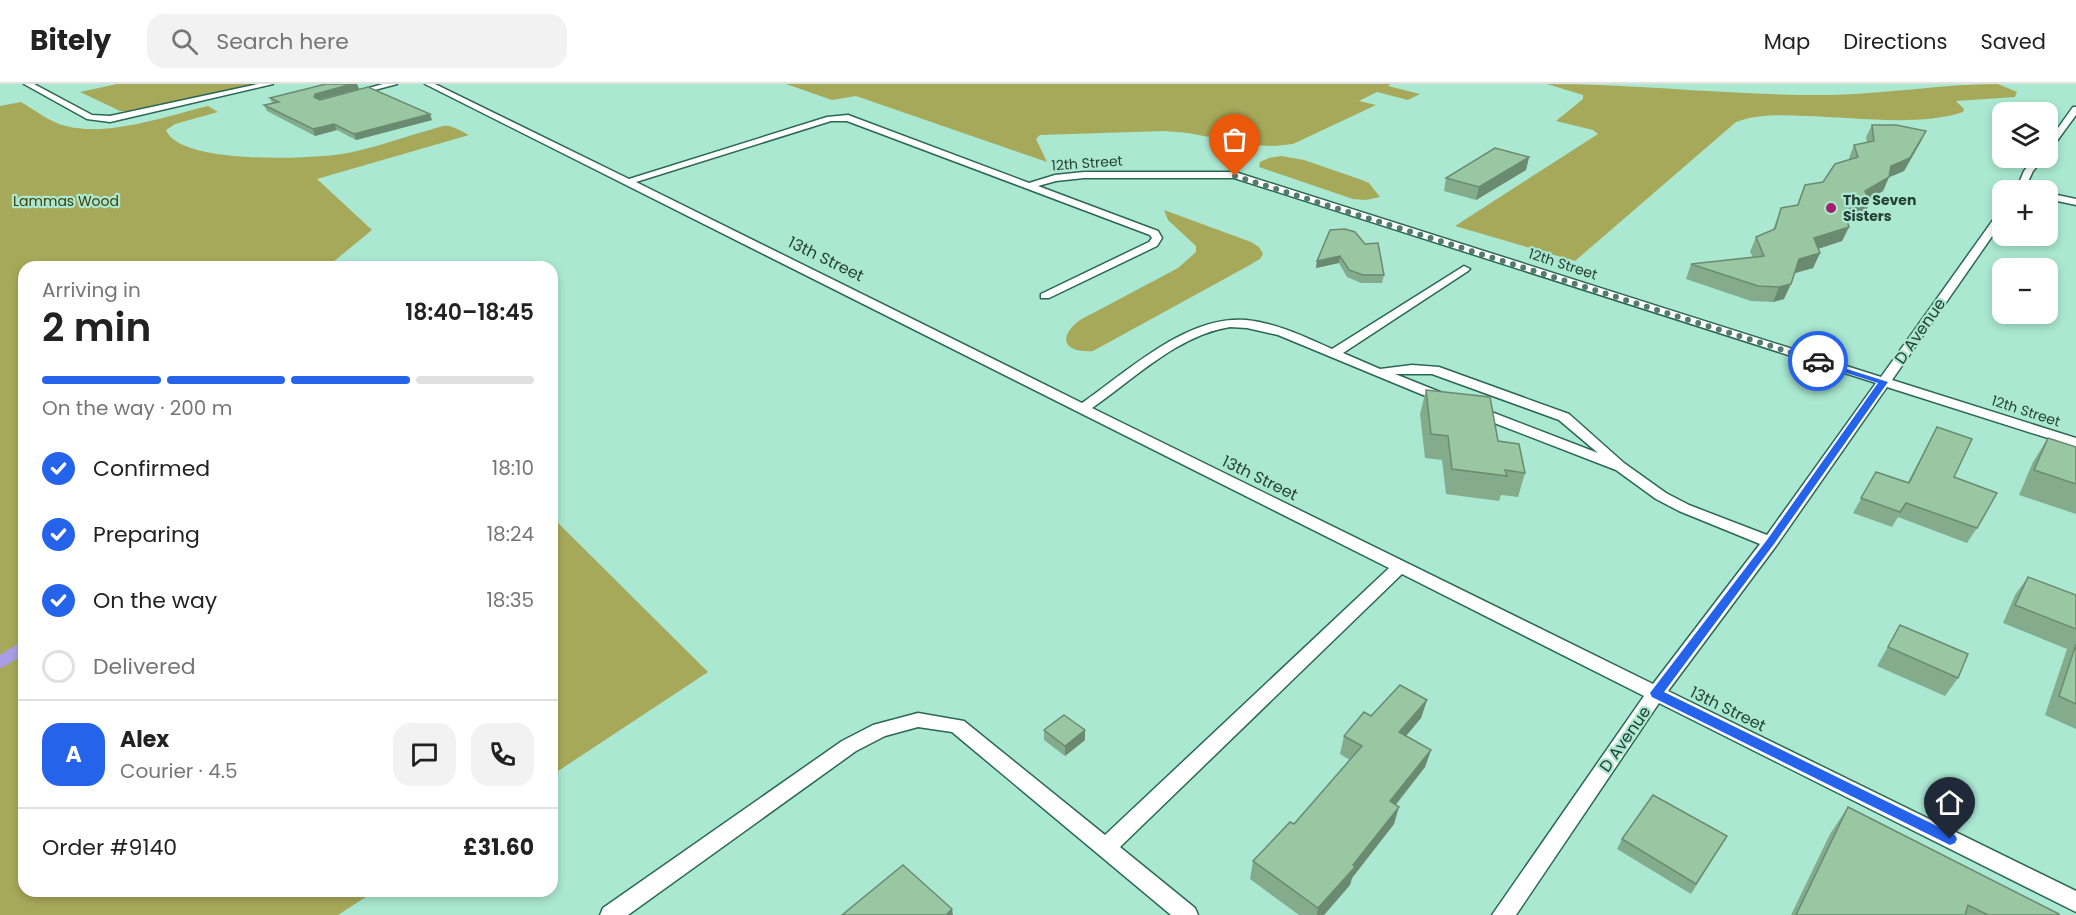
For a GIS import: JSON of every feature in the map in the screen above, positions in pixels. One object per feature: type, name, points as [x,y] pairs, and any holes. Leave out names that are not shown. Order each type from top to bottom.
[{"type":"lane","points":[[28,84],[90,117],[110,119],[269,84]]},
{"type":"lane","points":[[342,97],[393,84]]},
{"type":"lane","name":"13th Street","points":[[429,84],[2076,902]]},
{"type":"lane","points":[[2058,134],[2076,110]]},
{"type":"lane","points":[[628,182],[830,119],[848,118],[1032,185],[1154,233],[1157,238],[1153,244],[1045,296]]},
{"type":"lane","name":"12th Street","points":[[1032,185],[1046,180],[1077,176],[1235,176],[2076,443]]},
{"type":"lane","points":[[2058,198],[2076,202]]},
{"type":"lane","name":"D Avenue","points":[[1503,915],[1656,693],[1770,542],[1992,229]]},
{"type":"lane","points":[[1333,354],[1464,269]]},
{"type":"lane","points":[[1083,409],[1176,346],[1213,326],[1236,324],[1268,329],[1621,467]]},
{"type":"lane","points":[[1379,372],[1434,370],[1564,417],[1621,467],[1661,495],[1684,508],[1770,542]]},
{"type":"lane","points":[[1105,848],[1400,567]]},
{"type":"lane","points":[[611,915],[849,746],[880,729],[918,720],[957,726],[1187,915]]},
{"type":"green space","points":[[117,84],[257,84],[129,111],[120,111],[80,92]]},
{"type":"green space","points":[[786,84],[1390,84],[1388,86],[1420,94],[1408,100],[1377,92],[1359,101],[1376,105],[1293,144],[1251,145],[1165,131],[1040,135],[1036,139],[1047,162],[856,96],[832,100]]},
{"type":"green space","points":[[1547,84],[1830,95],[1998,84],[2017,92],[2015,97],[1956,101],[1964,109],[1963,112],[1945,117],[1885,120],[1779,115],[1761,116],[1736,122],[1575,261],[1455,226],[1598,134],[1593,130],[1556,121],[1583,99],[1583,95]]},
{"type":"green space","name":"Lammas Wood","points":[[21,102],[43,116],[66,126],[100,129],[156,120],[208,106],[218,112],[175,124],[166,130],[176,141],[195,149],[247,157],[276,158],[342,154],[446,126],[469,135],[317,179],[372,230],[334,261],[18,261],[18,897],[366,897],[338,915],[0,915],[0,106]]},
{"type":"green space","points":[[1281,156],[1304,160],[1362,180],[1369,183],[1380,197],[1366,200],[1353,199],[1259,167],[1260,162]]},
{"type":"green space","points":[[1164,210],[1251,242],[1259,247],[1263,254],[1260,259],[1248,266],[1093,351],[1076,350],[1070,347],[1066,338],[1080,320],[1178,268],[1196,252],[1196,246],[1168,220]]},
{"type":"green space","points":[[558,523],[708,672],[558,771]]},
{"type":"building","points":[[326,84],[352,84],[315,94],[314,97],[320,100],[368,87],[430,114],[354,134],[334,124],[313,129],[264,105],[279,102],[270,98]]},
{"type":"building","points":[[1872,125],[1896,125],[1926,131],[1910,158],[1891,166],[1889,177],[1865,191],[1870,202],[1844,211],[1849,227],[1814,238],[1820,253],[1799,259],[1791,284],[1779,287],[1758,286],[1691,264],[1764,256],[1756,237],[1775,229],[1781,208],[1798,205],[1805,185],[1823,182],[1835,164],[1858,157],[1854,145],[1874,141]]},
{"type":"building","points":[[1495,148],[1529,157],[1479,187],[1446,178]]},
{"type":"building","points":[[1345,229],[1355,232],[1365,244],[1378,243],[1384,275],[1363,275],[1349,270],[1340,256],[1317,261],[1330,230]]},
{"type":"building","points":[[1426,390],[1490,397],[1498,441],[1519,444],[1525,473],[1505,470],[1507,476],[1452,469],[1448,436],[1431,434]]},
{"type":"building","points":[[1937,427],[1972,439],[1954,477],[1997,493],[1977,528],[1906,503],[1900,512],[1861,498],[1876,472],[1909,483]]},
{"type":"building","points":[[2048,438],[2076,447],[2076,484],[2034,470]]},
{"type":"building","points":[[2028,577],[2076,595],[2076,629],[2015,605]]},
{"type":"building","points":[[1900,625],[1968,654],[1958,678],[1888,647]]},
{"type":"building","points":[[2076,644],[2076,704],[2059,696]]},
{"type":"building","points":[[1400,685],[1427,700],[1399,732],[1431,750],[1390,801],[1399,807],[1353,865],[1355,867],[1318,908],[1253,861],[1290,822],[1294,824],[1362,746],[1344,736],[1364,712],[1371,716]]},
{"type":"building","points":[[1064,715],[1085,730],[1065,746],[1044,730]]},
{"type":"building","points":[[1653,795],[1727,836],[1696,884],[1622,839]]},
{"type":"building","points":[[1848,807],[2059,915],[1988,915],[1968,905],[1965,915],[1796,915]]},
{"type":"building","points":[[903,865],[952,909],[946,915],[842,915]]},
{"type":"waterway","points":[[0,662],[18,651]]},
{"type":"way so far","points":[[1235,176],[1818,361]]},
{"type":"place","name":"The Seven Sisters","points":[[1831,208]]},
{"type":"route","points":[[1818,361],[1883,382],[1770,542],[1656,693],[1950,839]]}]
